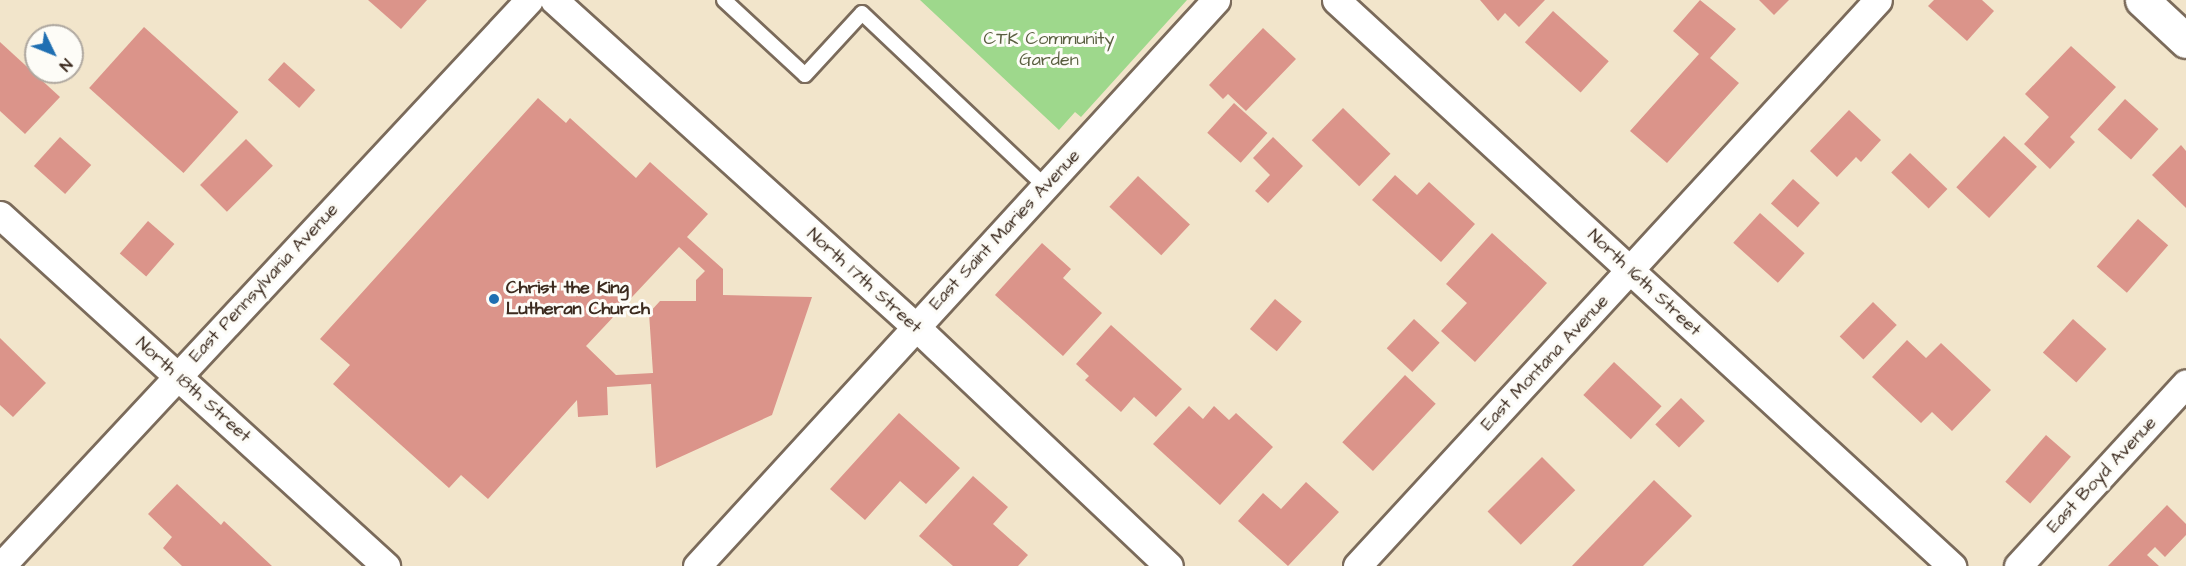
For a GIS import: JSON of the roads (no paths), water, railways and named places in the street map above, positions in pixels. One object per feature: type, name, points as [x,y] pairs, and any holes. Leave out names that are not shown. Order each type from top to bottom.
[{"type":"main road","points":[[2142,0],[2186,41]]},
{"type":"street","name":"East Pennsylvania Avenue","points":[[1,566],[529,0]]},
{"type":"street","name":"North 17th Street","points":[[554,0],[916,327],[1169,566]]},
{"type":"street","name":"East Saint Maries Avenue","points":[[697,566],[1216,0]]},
{"type":"street","name":"North 16th Street","points":[[1336,0],[1952,566]]},
{"type":"street","name":"East Montana Avenue","points":[[1357,566],[1878,0]]},
{"type":"street","name":"North 18th Street","points":[[0,215],[386,566]]},
{"type":"street","name":"East Boyd Avenue","points":[[2018,566],[2186,383]]},
{"type":"lane","points":[[724,0],[805,75],[862,13],[1045,186]]},
{"type":"place","name":"Christ the King Lutheran Church","points":[[494,299]]},
{"type":"park label","name":"CTK Community Garden","points":[[1049,50]]}]
